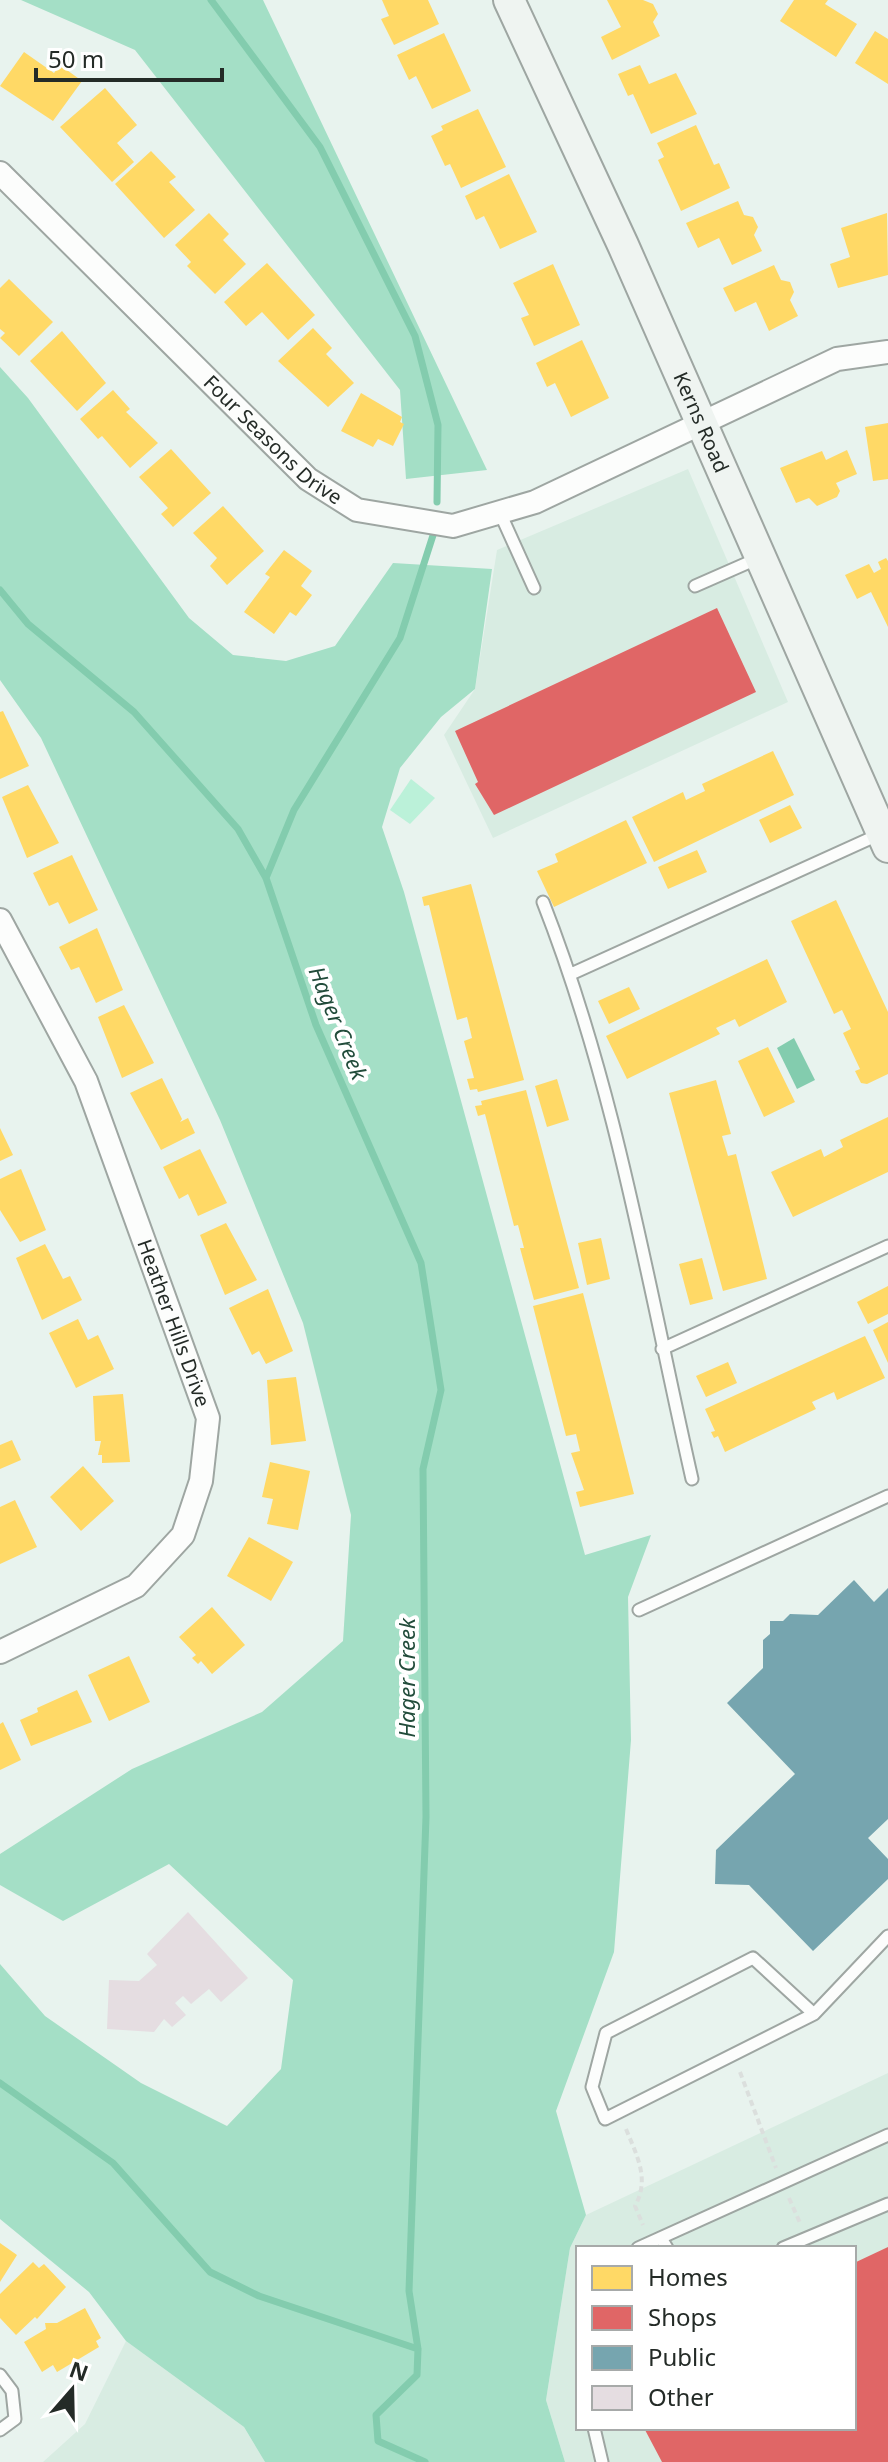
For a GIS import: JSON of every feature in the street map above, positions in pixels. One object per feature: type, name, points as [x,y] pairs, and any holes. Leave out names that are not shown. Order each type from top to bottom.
[{"type":"street","name":"Kerns Road","points":[[509,0],[702,421],[885,840]]},
{"type":"street","name":"Four Seasons Drive","points":[[0,173],[308,479],[357,510],[453,526],[500,513],[535,502],[837,359],[888,352]]},
{"type":"street","name":"Heather Hills Drive","points":[[0,920],[86,1081],[208,1418],[201,1481],[183,1535],[136,1586],[0,1652]]},
{"type":"lane","points":[[500,513],[534,588]]},
{"type":"lane","points":[[695,586],[761,557]]},
{"type":"lane","points":[[571,974],[885,840]]},
{"type":"lane","points":[[543,902],[571,974],[612,1111],[692,1479]]},
{"type":"lane","points":[[662,1349],[888,1246]]},
{"type":"lane","points":[[639,1610],[888,1497]]},
{"type":"lane","points":[[814,2014],[753,1958],[606,2033],[592,2087],[605,2119],[814,2014],[888,1936]]},
{"type":"lane","points":[[664,2243],[888,2135]]},
{"type":"lane","points":[[788,2246],[888,2204]]},
{"type":"lane","points":[[0,2375],[12,2391],[15,2419],[0,2430]]},
{"type":"lane","points":[[594,2430],[602,2462]]},
{"type":"path","points":[[732,2055],[751,2096],[767,2149]]},
{"type":"path","points":[[620,2112],[643,2171],[643,2186],[635,2206]]},
{"type":"shaded area","points":[[21,0],[263,0],[487,470],[406,479],[400,390],[135,50]]},
{"type":"shaded area","points":[[0,367],[28,398],[189,618],[233,655],[286,661],[335,646],[393,563],[492,569],[475,689],[441,717],[400,768],[382,827],[404,892],[585,1555],[651,1535],[628,1597],[631,1740],[614,1952],[556,2111],[586,2215],[570,2248],[546,2400],[565,2462],[265,2462],[244,2427],[126,2341],[89,2292],[0,2219],[0,1964],[45,2016],[141,2083],[227,2126],[281,2069],[293,1980],[169,1864],[63,1921],[0,1885],[0,1854],[132,1769],[262,1712],[343,1641],[351,1515],[303,1323],[220,1120],[41,738],[0,680]]},
{"type":"shaded area","points":[[688,469],[788,702],[493,838],[444,735],[475,689],[497,550]]},
{"type":"shaded area","points":[[411,779],[435,798],[410,824],[390,810]]},
{"type":"shaded area","points":[[794,1038],[815,1080],[797,1089],[777,1048]]},
{"type":"shaded area","points":[[888,2073],[888,2462],[565,2462],[546,2400],[570,2248],[586,2215]]},
{"type":"shaded area","points":[[126,2341],[244,2427],[265,2462],[43,2462],[85,2424]]},
{"type":"building: Homes","points":[[382,0],[428,0],[439,24],[394,45],[381,19],[389,16]]},
{"type":"building: Homes","points":[[607,0],[643,0],[653,4],[658,14],[653,22],[660,36],[612,60],[601,37],[621,27]]},
{"type":"building: Homes","points":[[794,0],[828,0],[825,4],[857,24],[836,57],[780,21]]},
{"type":"building: Homes","points":[[875,31],[888,39],[888,84],[855,63]]},
{"type":"building: Homes","points":[[444,33],[471,91],[432,109],[416,76],[409,80],[397,55]]},
{"type":"building: Homes","points":[[24,52],[54,73],[60,65],[82,81],[53,121],[0,86]]},
{"type":"building: Homes","points":[[640,65],[649,84],[676,73],[697,114],[651,134],[633,94],[628,96],[618,74]]},
{"type":"building: Homes","points":[[105,88],[137,125],[117,143],[134,162],[112,182],[60,127]]},
{"type":"building: Homes","points":[[478,109],[506,167],[461,188],[450,164],[445,166],[431,136],[443,130],[441,126]]},
{"type":"building: Homes","points":[[696,125],[714,165],[719,163],[730,188],[681,211],[658,160],[664,157],[657,143]]},
{"type":"building: Homes","points":[[151,151],[176,177],[169,182],[195,210],[164,238],[115,184]]},
{"type":"building: Homes","points":[[509,174],[537,232],[500,249],[484,216],[476,220],[465,196]]},
{"type":"building: Homes","points":[[738,201],[744,215],[753,217],[758,227],[754,235],[762,251],[732,265],[719,238],[698,248],[686,223]]},
{"type":"building: Homes","points":[[209,213],[229,234],[223,240],[246,264],[215,294],[187,266],[191,262],[175,245]]},
{"type":"building: Homes","points":[[887,213],[888,275],[838,288],[830,264],[850,257],[841,228]]},
{"type":"building: Homes","points":[[267,263],[315,315],[288,340],[262,312],[246,326],[224,302]]},
{"type":"building: Homes","points":[[553,264],[580,325],[534,346],[521,318],[529,315],[513,283]]},
{"type":"building: Homes","points":[[774,265],[781,280],[790,282],[794,292],[790,300],[798,316],[769,331],[756,302],[735,312],[723,288]]},
{"type":"building: Homes","points":[[9,279],[53,322],[19,356],[0,338],[5,333],[0,329],[0,288]]},
{"type":"building: Homes","points":[[313,328],[332,348],[326,354],[354,383],[328,407],[278,361]]},
{"type":"building: Homes","points":[[62,331],[106,383],[77,411],[30,361]]},
{"type":"building: Homes","points":[[582,340],[609,398],[571,417],[555,383],[547,387],[536,363]]},
{"type":"building: Homes","points":[[113,390],[130,409],[126,412],[158,443],[130,468],[102,436],[98,439],[80,419]]},
{"type":"building: Homes","points":[[361,393],[402,417],[400,422],[404,424],[393,446],[378,439],[373,447],[341,431]]},
{"type":"building: Homes","points":[[888,423],[888,479],[873,481],[865,427]]},
{"type":"building: Homes","points":[[171,449],[211,493],[173,527],[161,514],[168,508],[139,477]]},
{"type":"building: Homes","points":[[847,450],[857,474],[836,483],[840,491],[837,497],[817,506],[809,498],[796,503],[780,468],[822,451],[826,460]]},
{"type":"building: Homes","points":[[223,506],[264,551],[227,585],[210,566],[217,558],[193,533]]},
{"type":"building: Homes","points":[[284,550],[312,571],[301,586],[312,595],[296,616],[290,612],[274,634],[244,612],[270,577],[265,574]]},
{"type":"building: Homes","points":[[886,558],[888,627],[871,592],[857,599],[845,575],[869,564],[874,573],[881,569],[878,562]]},
{"type":"building: Homes","points":[[3,711],[29,766],[0,779],[0,712]]},
{"type":"building: Homes","points":[[773,751],[794,795],[654,862],[632,817],[683,792],[686,800],[705,791],[702,784]]},
{"type":"building: Homes","points":[[28,785],[59,843],[27,858],[2,797]]},
{"type":"building: Homes","points":[[790,805],[802,828],[770,843],[759,820]]},
{"type":"building: Homes","points":[[626,820],[647,863],[554,907],[537,871],[558,862],[555,854]]},
{"type":"building: Homes","points":[[697,850],[707,872],[668,889],[658,867]]},
{"type":"building: Homes","points":[[72,855],[98,910],[69,924],[58,902],[49,906],[33,873]]},
{"type":"building: Homes","points":[[471,884],[524,1080],[478,1092],[477,1089],[470,1090],[467,1079],[474,1078],[464,1041],[472,1038],[467,1017],[457,1020],[429,905],[424,906],[422,897]]},
{"type":"building: Homes","points":[[836,900],[888,1012],[888,1074],[867,1084],[861,1083],[855,1071],[860,1069],[843,1033],[851,1029],[842,1010],[834,1014],[791,921]]},
{"type":"building: Homes","points":[[97,928],[123,990],[96,1003],[79,967],[71,970],[59,947]]},
{"type":"building: Homes","points":[[767,959],[787,1002],[739,1027],[735,1019],[716,1028],[720,1034],[627,1079],[606,1036]]},
{"type":"building: Homes","points":[[629,987],[640,1009],[609,1024],[598,1001]]},
{"type":"building: Homes","points":[[124,1005],[154,1063],[122,1078],[98,1017]]},
{"type":"building: Homes","points":[[768,1047],[795,1102],[764,1117],[738,1061]]},
{"type":"building: Homes","points":[[162,1078],[182,1119],[180,1122],[188,1118],[195,1133],[161,1150],[130,1093]]},
{"type":"building: Homes","points":[[557,1079],[569,1120],[547,1127],[535,1086]]},
{"type":"building: Homes","points":[[716,1080],[731,1134],[722,1136],[728,1156],[736,1154],[767,1279],[723,1291],[669,1093]]},
{"type":"building: Homes","points":[[526,1090],[579,1288],[534,1300],[520,1248],[524,1248],[518,1225],[514,1226],[485,1114],[478,1116],[475,1106],[482,1105],[481,1101]]},
{"type":"building: Homes","points":[[888,1117],[888,1172],[793,1217],[771,1172],[821,1149],[824,1157],[843,1147],[840,1140]]},
{"type":"building: Homes","points":[[0,1128],[13,1155],[0,1161]]},
{"type":"building: Homes","points":[[200,1149],[227,1203],[198,1216],[188,1194],[179,1199],[163,1167]]},
{"type":"building: Homes","points":[[21,1169],[46,1230],[20,1242],[0,1210],[0,1179]]},
{"type":"building: Homes","points":[[226,1223],[257,1280],[225,1295],[200,1235]]},
{"type":"building: Homes","points":[[601,1238],[610,1279],[587,1285],[578,1243]]},
{"type":"building: Homes","points":[[45,1244],[63,1279],[70,1276],[82,1300],[42,1320],[16,1258]]},
{"type":"building: Homes","points":[[702,1258],[713,1299],[690,1305],[679,1264]]},
{"type":"building: Homes","points":[[888,1286],[888,1314],[868,1324],[857,1302]]},
{"type":"building: Homes","points":[[268,1289],[293,1351],[266,1364],[259,1351],[252,1355],[229,1308]]},
{"type":"building: Homes","points":[[583,1293],[634,1494],[580,1507],[576,1492],[584,1490],[571,1453],[580,1451],[576,1434],[566,1436],[533,1306]]},
{"type":"building: Homes","points":[[78,1319],[88,1340],[98,1335],[114,1369],[76,1388],[49,1333]]},
{"type":"building: Homes","points":[[888,1322],[888,1363],[873,1330]]},
{"type":"building: Homes","points":[[865,1336],[885,1378],[837,1400],[834,1392],[812,1402],[816,1409],[725,1452],[718,1436],[714,1438],[711,1432],[715,1431],[705,1409]]},
{"type":"building: Homes","points":[[728,1362],[737,1383],[706,1397],[696,1376]]},
{"type":"building: Homes","points":[[296,1377],[306,1441],[271,1445],[267,1380]]},
{"type":"building: Homes","points":[[123,1394],[130,1462],[102,1463],[102,1455],[98,1455],[101,1441],[95,1441],[93,1396]]},
{"type":"building: Homes","points":[[12,1440],[21,1460],[0,1469],[0,1445]]},
{"type":"building: Homes","points":[[270,1462],[310,1471],[298,1530],[267,1524],[273,1499],[262,1497]]},
{"type":"building: Homes","points":[[83,1466],[114,1501],[81,1531],[50,1497]]},
{"type":"building: Homes","points":[[15,1500],[37,1547],[0,1564],[0,1507]]},
{"type":"building: Homes","points":[[249,1537],[293,1562],[271,1601],[227,1576]]},
{"type":"building: Homes","points":[[212,1607],[245,1645],[212,1674],[201,1661],[198,1664],[192,1658],[196,1655],[179,1637]]},
{"type":"building: Homes","points":[[129,1656],[150,1702],[109,1721],[88,1675]]},
{"type":"building: Homes","points":[[77,1690],[92,1722],[31,1746],[20,1720],[38,1712],[37,1708]]},
{"type":"building: Homes","points":[[3,1722],[21,1760],[0,1770],[0,1724]]},
{"type":"building: Homes","points":[[0,2243],[17,2255],[0,2282]]},
{"type":"building: Homes","points":[[33,2262],[39,2268],[44,2264],[66,2287],[37,2319],[35,2317],[16,2335],[0,2318],[0,2294]]},
{"type":"building: Homes","points":[[85,2308],[101,2338],[96,2341],[99,2347],[57,2372],[53,2365],[42,2372],[24,2342],[46,2329],[45,2323],[57,2323]]},
{"type":"building: Shops","points":[[717,608],[756,692],[494,815],[475,784],[478,782],[455,731]]},
{"type":"building: Shops","points":[[888,2247],[888,2462],[662,2462],[645,2430],[856,2430],[856,2262]]},
{"type":"building: Public","points":[[854,1580],[874,1602],[888,1588],[888,1819],[868,1838],[888,1859],[888,1879],[813,1951],[749,1885],[715,1884],[716,1850],[795,1774],[727,1703],[763,1668],[763,1640],[770,1634],[770,1621],[783,1621],[790,1614],[818,1615]]},
{"type":"building: Other","points":[[188,1912],[248,1978],[221,2002],[209,1989],[191,2004],[183,1996],[175,2003],[186,2015],[172,2027],[164,2019],[154,2032],[107,2029],[109,1980],[139,1981],[157,1965],[147,1954]]},
{"type":"waterway","points":[[211,0],[320,147],[415,336],[438,425],[437,502]]},
{"type":"waterway","points":[[266,878],[294,810],[400,638],[436,526]]},
{"type":"waterway","name":"Hager Creek","points":[[0,590],[28,624],[134,712],[238,829],[266,878],[316,1025],[421,1263],[441,1390],[423,1469],[426,1817],[409,2291],[418,2349],[417,2375],[376,2415],[378,2441],[425,2462]]},
{"type":"waterway","points":[[0,2083],[113,2163],[210,2272],[259,2296],[418,2349]]}]
